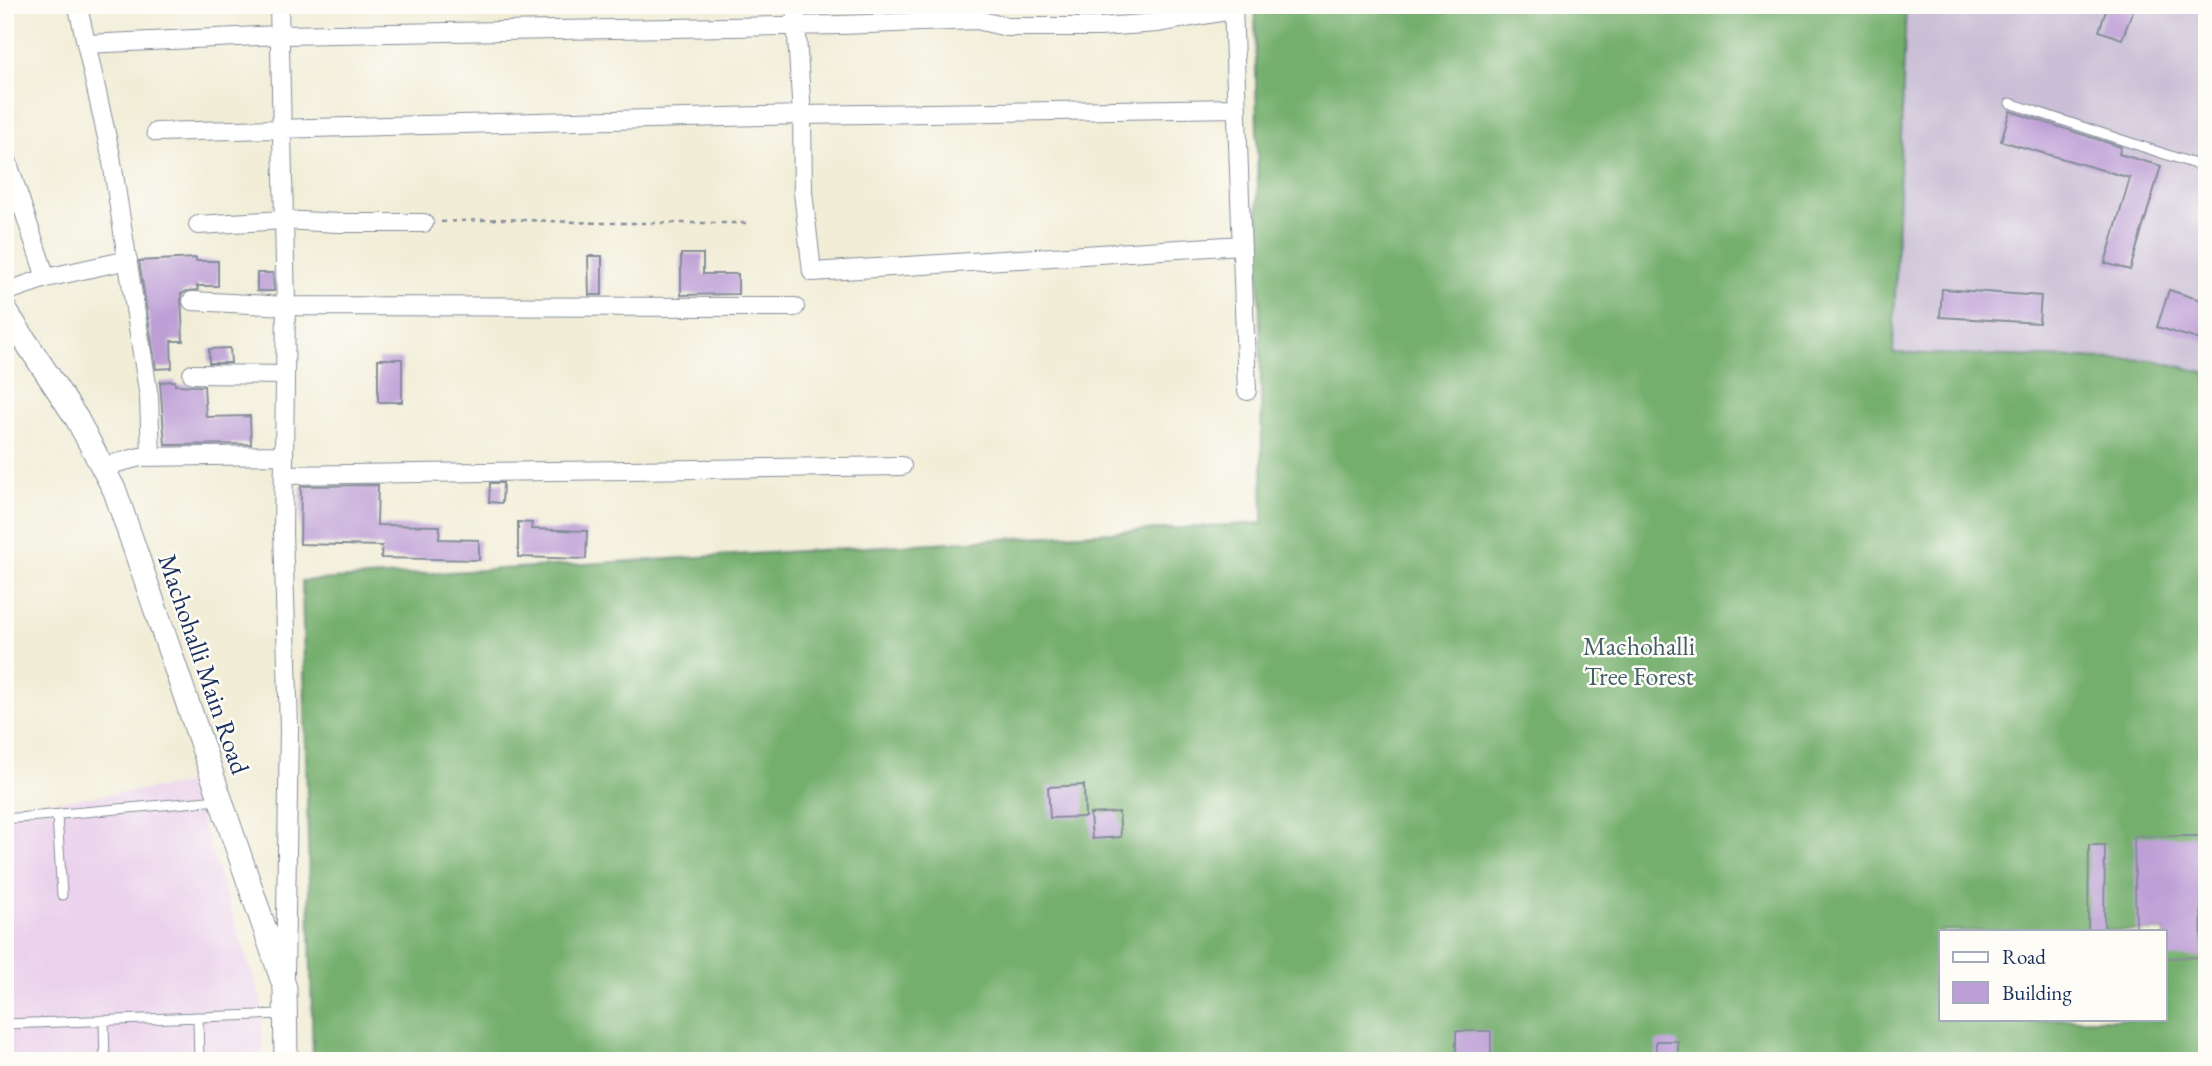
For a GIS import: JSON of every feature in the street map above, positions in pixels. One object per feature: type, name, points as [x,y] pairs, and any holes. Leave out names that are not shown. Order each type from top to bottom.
[{"type":"street","points":[[279,5],[286,306],[283,532],[289,729],[285,988]]},
{"type":"street","points":[[795,5],[802,115],[803,192],[812,272],[1242,246]]},
{"type":"street","points":[[78,7],[111,156],[128,260],[149,397],[151,457]]},
{"type":"street","points":[[86,44],[280,35],[797,26],[977,20],[1007,27],[1100,27],[1158,23],[1233,8],[1247,391]]},
{"type":"street","points":[[156,132],[802,115],[1237,108]]},
{"type":"street","points":[[5,154],[46,278]]},
{"type":"street","points":[[198,225],[283,220],[424,223]]},
{"type":"street","points":[[5,292],[46,278],[128,260]]},
{"type":"street","points":[[192,301],[286,306],[795,307]]},
{"type":"street","name":"Machohalli Main Road","points":[[5,310],[77,419],[116,491],[285,988],[286,1061]]},
{"type":"street","points":[[192,374],[285,375]]},
{"type":"street","points":[[102,467],[140,457],[284,455]]},
{"type":"street","points":[[284,475],[902,466]]},
{"type":"lane","points":[[2010,103],[2207,168]]},
{"type":"lane","points":[[5,819],[220,800]]},
{"type":"lane","points":[[57,815],[62,895]]},
{"type":"lane","points":[[5,1024],[285,1014]]},
{"type":"lane","points":[[198,1017],[199,1061]]},
{"type":"lane","points":[[104,1020],[105,1061]]},
{"type":"path","points":[[424,223],[500,219],[600,223],[747,223]]},
{"type":"shaded area","points":[[1907,5],[2207,5],[2207,373],[2153,360],[1893,354]]},
{"type":"shaded area","points":[[189,784],[262,1003],[263,1061],[5,1061],[5,808]]},
{"type":"green space","name":"Machohalli Tree Forest","points":[[1255,5],[1906,5],[1893,353],[2153,360],[2207,373],[2207,1061],[313,1061],[302,581],[1263,523]]},
{"type":"building","points":[[2108,5],[2135,5],[2122,39],[2099,31]]},
{"type":"building","points":[[2010,111],[2121,147],[2119,154],[2161,166],[2130,270],[2105,263],[2130,178],[2001,141]]},
{"type":"building","points":[[681,254],[703,254],[703,274],[738,274],[738,294],[681,295]]},
{"type":"building","points":[[588,256],[602,256],[602,295],[589,295]]},
{"type":"building","points":[[196,258],[196,261],[218,261],[218,286],[197,286],[198,290],[181,294],[183,341],[171,341],[172,368],[156,369],[139,261]]},
{"type":"building","points":[[257,273],[273,273],[274,291],[257,291]]},
{"type":"building","points":[[1942,289],[2041,296],[2039,323],[1940,317]]},
{"type":"building","points":[[2169,290],[2207,302],[2207,342],[2157,327]]},
{"type":"building","points":[[230,348],[231,363],[209,363],[209,349]]},
{"type":"building","points":[[378,359],[402,359],[402,402],[378,402]]},
{"type":"building","points":[[175,381],[175,385],[204,386],[206,417],[250,416],[251,444],[165,445],[160,382]]},
{"type":"building","points":[[490,483],[503,483],[502,503],[489,502]]},
{"type":"building","points":[[378,485],[377,525],[440,526],[439,539],[479,540],[479,560],[381,558],[382,546],[300,544],[301,486]]},
{"type":"building","points":[[518,522],[532,523],[531,529],[587,531],[586,559],[518,557]]},
{"type":"building","points":[[1084,785],[1085,817],[1050,818],[1048,787]]},
{"type":"building","points":[[1119,812],[1121,837],[1092,839],[1090,814]]},
{"type":"building","points":[[2134,836],[2200,836],[2202,957],[2166,958],[2166,930],[2136,930]]},
{"type":"building","points":[[2089,845],[2105,845],[2104,930],[2088,930]]},
{"type":"building","points":[[1456,1031],[1491,1031],[1491,1061],[1456,1061]]},
{"type":"building","points":[[1656,1041],[1678,1041],[1678,1061],[1656,1061]]}]
